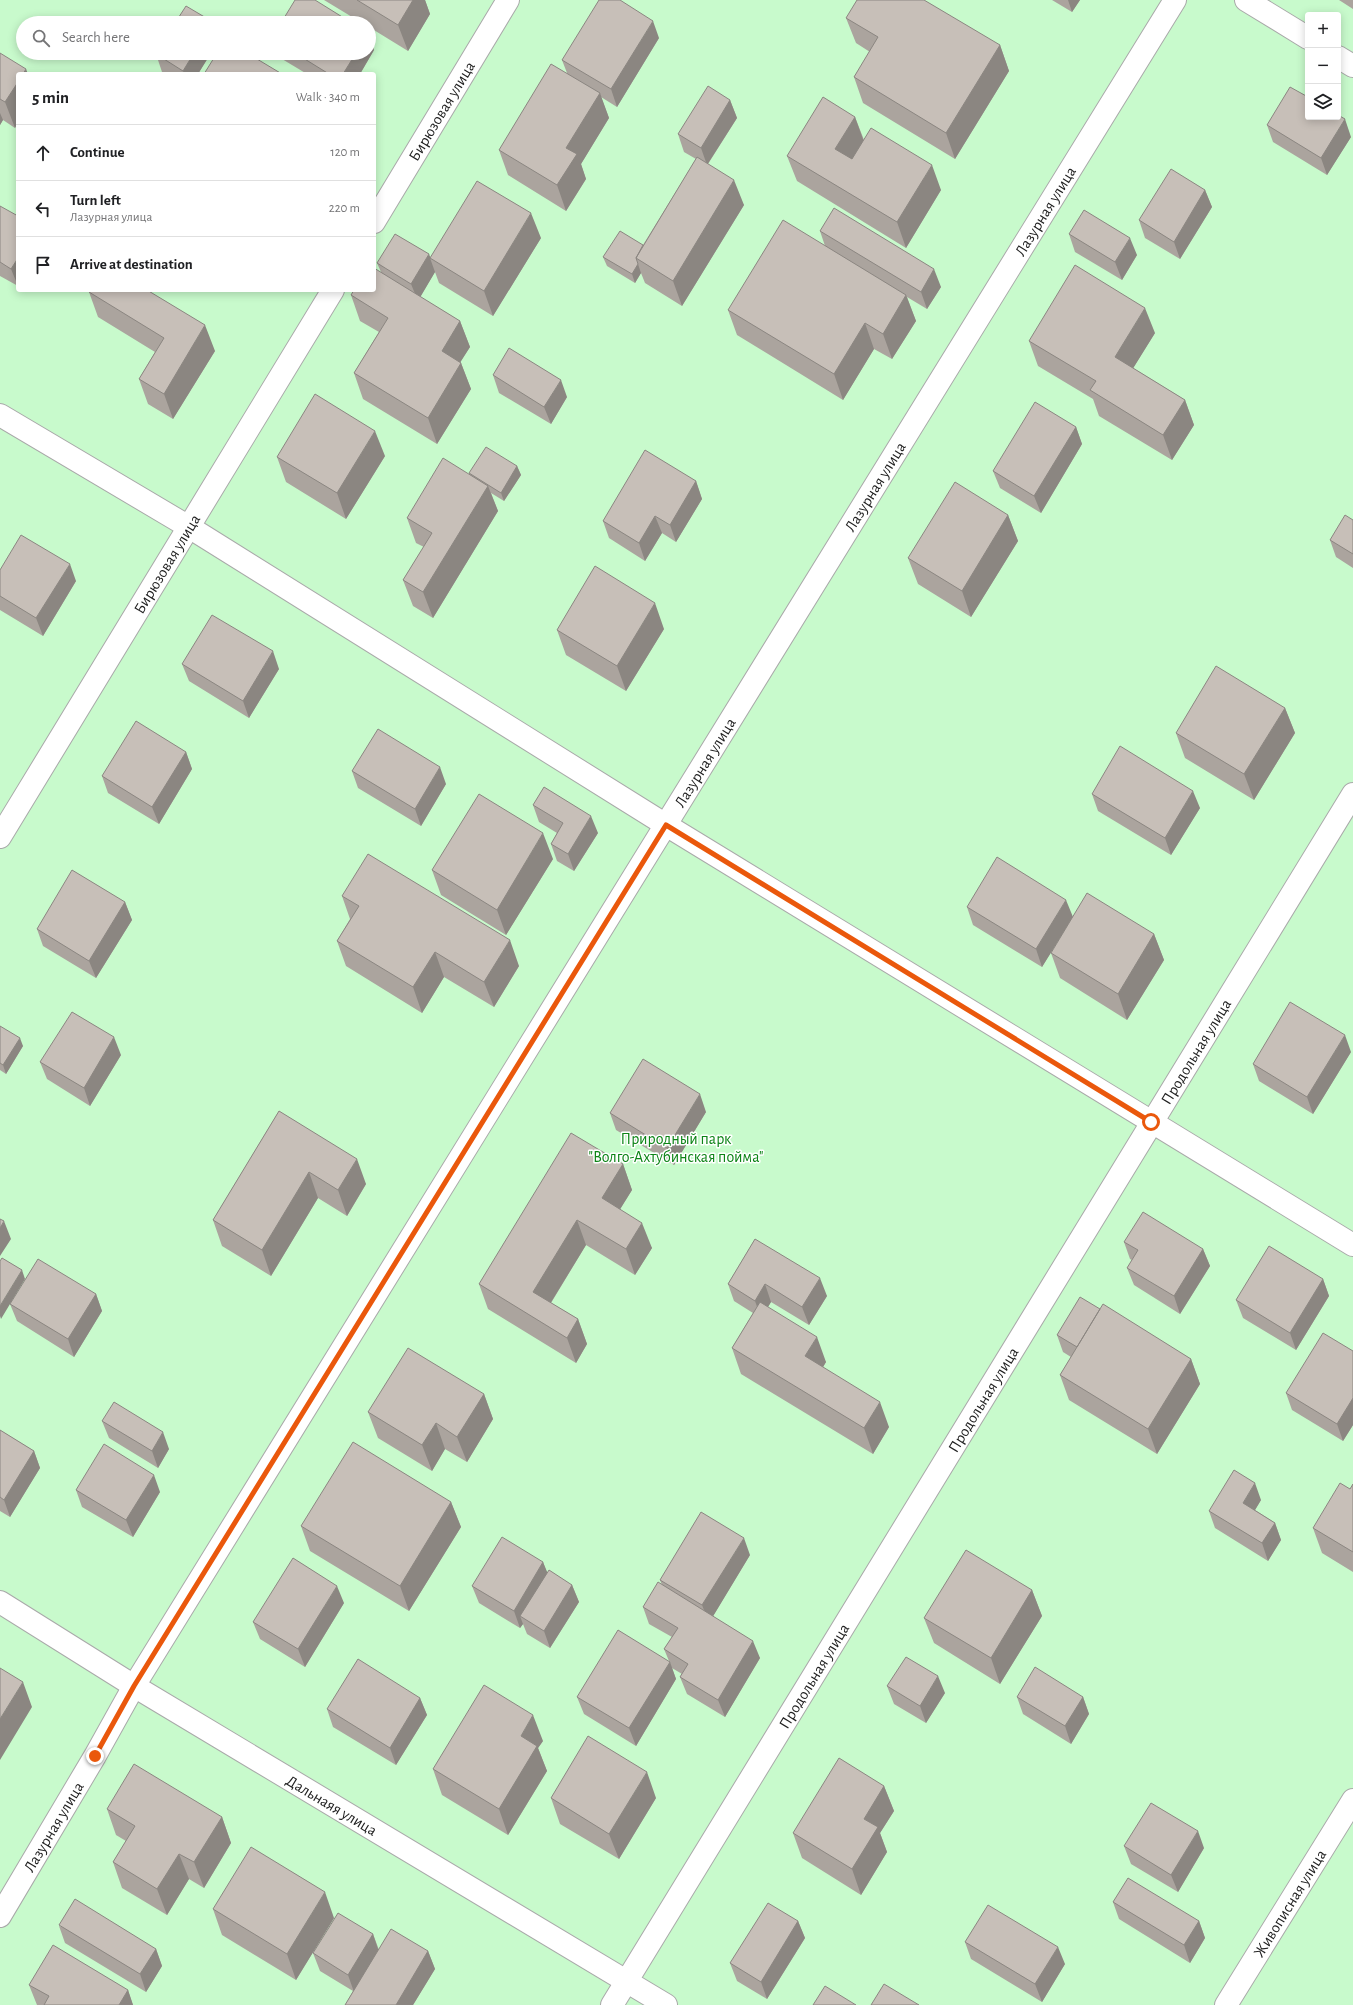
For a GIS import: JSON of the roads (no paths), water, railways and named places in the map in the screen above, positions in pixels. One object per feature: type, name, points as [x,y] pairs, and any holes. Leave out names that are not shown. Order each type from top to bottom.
[{"type":"street","name":"Бирюзовая улица","points":[[376,219],[508,0]]},
{"type":"street","name":"Лазурная улица","points":[[0,1916],[95,1756],[134,1686],[1175,0]]},
{"type":"street","points":[[1246,0],[1305,36]]},
{"type":"street","points":[[1341,59],[1353,66]]},
{"type":"street","name":"Бирюзовая улица","points":[[0,837],[331,292]]},
{"type":"street","points":[[0,415],[189,527],[666,825],[1353,1245]]},
{"type":"street","name":"Продольная улица","points":[[612,2005],[1353,794]]},
{"type":"street","name":"Дальнаяя улица","points":[[0,1602],[134,1686],[666,2005]]},
{"type":"street","name":"Живописная улица","points":[[1226,2005],[1353,1800]]},
{"type":"park label","name":"Природный парк \"Волго-Ахтубинская пойма\"","points":[[676,1147]]}]
